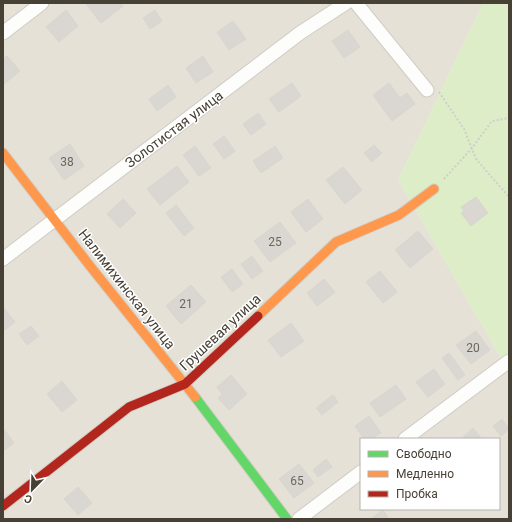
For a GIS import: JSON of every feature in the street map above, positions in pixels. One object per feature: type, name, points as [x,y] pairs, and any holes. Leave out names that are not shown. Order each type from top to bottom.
[{"type":"street","points":[[3,33],[42,3]]},
{"type":"street","name":"Золотистая улица","points":[[3,259],[300,33],[346,3]]},
{"type":"street","points":[[356,3],[431,88]]},
{"type":"street","name":"Налимихинская улица","points":[[3,153],[90,266],[185,384],[287,519]]},
{"type":"street","name":"Грушевая улица","points":[[3,506],[129,407],[185,384],[336,242],[399,215],[434,189]]},
{"type":"street","points":[[406,438],[509,361]]},
{"type":"street","points":[[299,519],[360,473]]},
{"type":"path","points":[[431,88],[464,130],[476,159],[509,197]]},
{"type":"path","points":[[434,189],[472,148],[492,121],[509,118]]},
{"type":"shaded area","points":[[3,3],[483,3],[398,180],[509,372],[509,519],[3,519]]},
{"type":"green space","points":[[483,3],[509,3],[509,372],[398,180]]},
{"type":"building","points":[[85,3],[121,3],[123,6],[101,23]]},
{"type":"building","points":[[66,10],[78,26],[59,42],[46,27]]},
{"type":"building","points":[[155,10],[162,21],[150,29],[143,18]]},
{"type":"building","points":[[233,21],[246,39],[229,50],[217,32]]},
{"type":"building","points":[[348,30],[360,47],[344,58],[332,41]]},
{"type":"building","points":[[7,56],[20,71],[3,85],[3,59]]},
{"type":"building","points":[[203,56],[213,72],[196,83],[186,68]]},
{"type":"building","points":[[292,83],[301,96],[279,112],[269,99]]},
{"type":"building","points":[[389,83],[400,98],[407,93],[415,104],[392,121],[373,95]]},
{"type":"building","points":[[168,85],[176,97],[157,111],[149,99]]},
{"type":"building","points":[[258,113],[266,124],[251,135],[243,124]]},
{"type":"building","points":[[224,136],[235,151],[224,159],[213,144]]},
{"type":"building","points":[[70,144],[84,166],[64,180],[49,158]]},
{"type":"building","points":[[374,145],[382,153],[372,162],[364,153]]},
{"type":"building","points":[[195,146],[211,168],[199,176],[183,155]]},
{"type":"building","points":[[275,146],[283,158],[261,173],[253,161]]},
{"type":"building","points":[[177,166],[189,182],[160,205],[147,189]]},
{"type":"building","points":[[343,167],[362,190],[345,204],[326,180]]},
{"type":"building","points":[[476,197],[488,213],[471,226],[461,213],[464,211],[461,207]]},
{"type":"building","points":[[123,199],[136,213],[120,228],[107,214]]},
{"type":"building","points":[[308,199],[323,219],[306,232],[291,212]]},
{"type":"building","points":[[176,205],[194,228],[184,236],[166,213]]},
{"type":"building","points":[[280,222],[296,243],[270,262],[254,241]]},
{"type":"building","points":[[418,231],[433,249],[410,268],[395,250]]},
{"type":"building","points":[[252,256],[263,271],[252,279],[241,264]]},
{"type":"building","points":[[232,269],[243,284],[232,292],[221,277]]},
{"type":"building","points":[[380,271],[397,292],[383,303],[366,282]]},
{"type":"building","points":[[324,279],[335,292],[317,306],[307,293]]},
{"type":"building","points":[[191,285],[206,302],[181,324],[166,306]]},
{"type":"building","points":[[3,307],[15,322],[3,331]]},
{"type":"building","points":[[291,323],[304,341],[281,357],[268,340]]},
{"type":"building","points":[[31,326],[39,336],[27,345],[19,334]]},
{"type":"building","points":[[476,331],[490,350],[471,364],[456,345]]},
{"type":"building","points":[[449,353],[465,375],[458,380],[442,358]]},
{"type":"building","points":[[434,369],[445,384],[428,397],[416,382]]},
{"type":"building","points":[[231,375],[247,394],[229,410],[218,398],[222,394],[217,387]]},
{"type":"building","points":[[62,381],[77,400],[62,412],[47,394]]},
{"type":"building","points":[[396,385],[406,399],[380,417],[370,403]]},
{"type":"building","points":[[333,395],[338,402],[322,415],[316,408]]},
{"type":"building","points":[[369,416],[381,433],[373,438],[363,438],[355,426]]},
{"type":"building","points":[[502,419],[509,429],[501,436],[493,426]]},
{"type":"building","points":[[3,428],[14,443],[3,451]]},
{"type":"building","points":[[473,428],[481,438],[464,438],[463,437]]},
{"type":"building","points":[[326,459],[332,467],[318,477],[313,470]]},
{"type":"building","points":[[299,464],[314,483],[294,498],[279,479]]},
{"type":"building","points":[[78,487],[92,503],[78,515],[64,499]]},
{"type":"building","points":[[383,510],[389,519],[372,519],[372,518]]},
{"type":"traffic: fast","points":[[195,397],[287,519]]},
{"type":"traffic: slow","points":[[3,153],[90,266],[195,397]]},
{"type":"traffic: slow","points":[[258,316],[336,242],[399,215],[434,189]]},
{"type":"traffic: jam","points":[[3,506],[129,407],[185,384],[258,316]]}]
